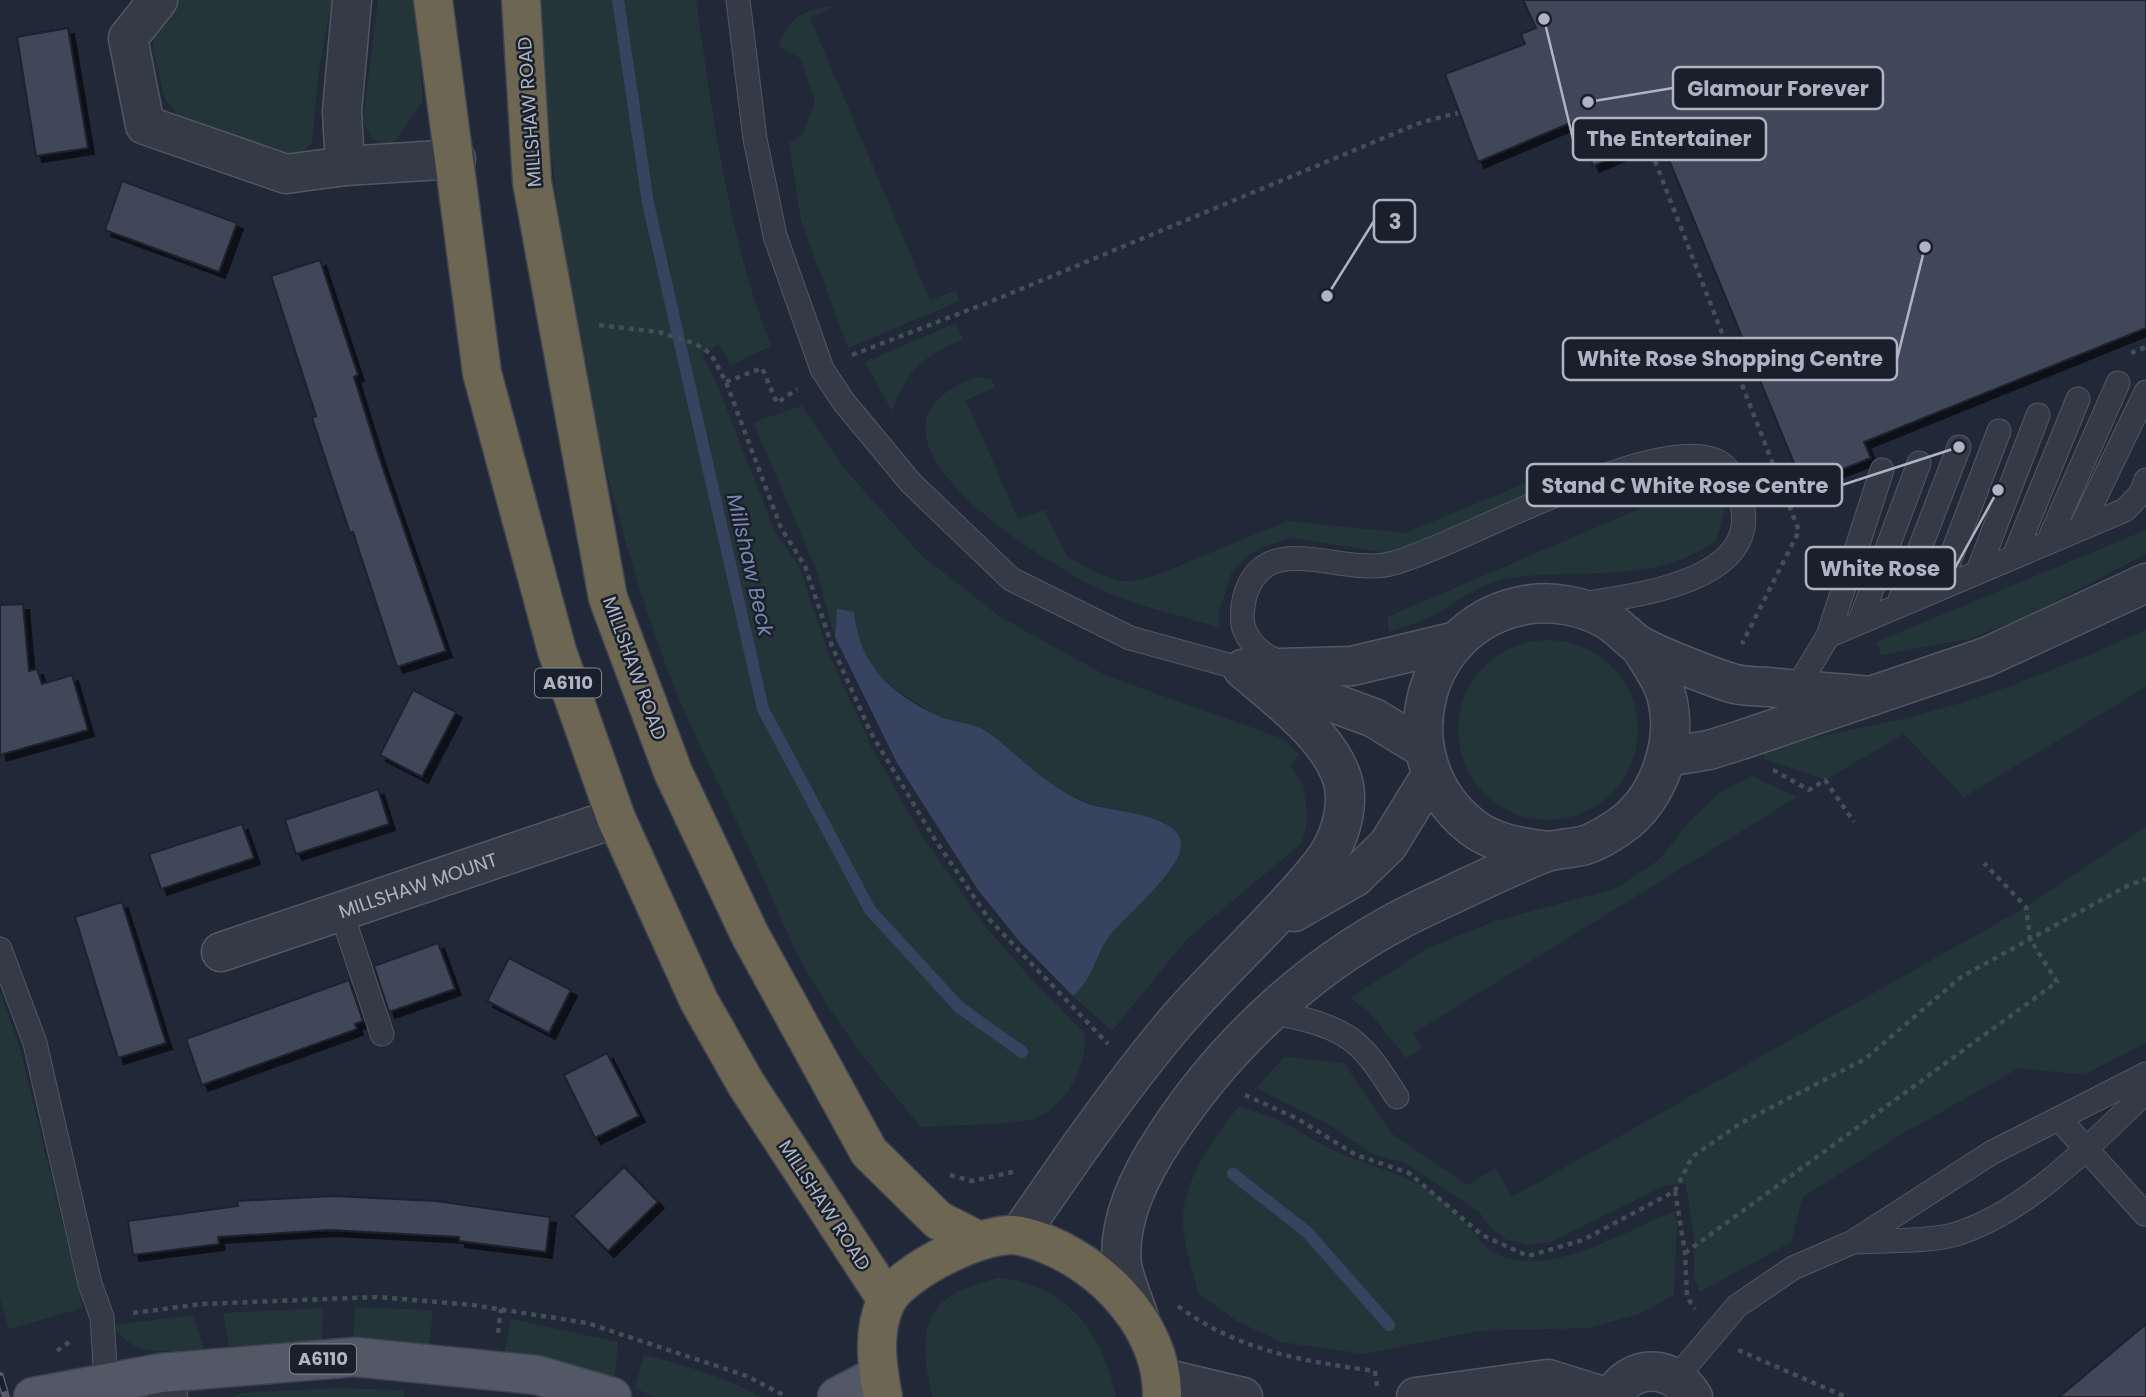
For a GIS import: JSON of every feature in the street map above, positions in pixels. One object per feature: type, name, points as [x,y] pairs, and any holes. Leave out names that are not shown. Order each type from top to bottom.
[{"type":"highway","name":"MILLSHAW ROAD","points":[[433,0],[482,373],[557,651],[615,818],[706,1013],[746,1084],[887,1300]]},
{"type":"highway","name":"MILLSHAW ROAD","points":[[521,0],[532,182],[608,598],[673,772],[750,935],[869,1152],[938,1220],[977,1240]]},
{"type":"highway","points":[[881,1386],[877,1337],[887,1300],[915,1274],[977,1240],[1018,1235],[1069,1254],[1109,1283],[1140,1321],[1162,1387]]},
{"type":"main road","name":"A6110","points":[[33,1397],[106,1382],[164,1385],[355,1357],[537,1375],[612,1397]]},
{"type":"main road","points":[[837,1397],[881,1386]]},
{"type":"street","points":[[158,0],[128,38],[145,125],[286,174],[345,166],[456,159]]},
{"type":"street","points":[[345,166],[342,111],[352,0]]},
{"type":"street","points":[[1667,757],[1709,750],[1986,657],[2146,583]]},
{"type":"street","points":[[1547,852],[1506,845],[1474,828],[1448,804],[1427,761],[1423,706],[1436,668],[1457,641],[1490,617],[1532,604],[1567,605],[1604,618],[1639,645],[1736,684],[1872,696]]},
{"type":"street","points":[[1243,669],[1352,666],[1457,641]]},
{"type":"street","points":[[1140,1321],[1122,1265],[1125,1228],[1134,1192],[1149,1161],[1209,1074],[1269,1013],[1353,947],[1420,910],[1547,852],[1586,845],[1627,821],[1652,792],[1667,757],[1670,723],[1664,687],[1639,645]]},
{"type":"street","points":[[1243,669],[1374,718],[1427,761]]},
{"type":"street","points":[[1018,1235],[1105,1111],[1170,1029],[1321,865],[1342,827],[1345,795],[1331,753],[1298,716],[1243,669]]},
{"type":"street","points":[[1256,934],[1355,877],[1388,845],[1427,761]]},
{"type":"street","name":"MILLSHAW MOUNT","points":[[221,952],[615,818]]},
{"type":"street","points":[[1416,1397],[1548,1379],[1609,1397],[1639,1372],[1664,1372],[1684,1387]]},
{"type":"street","points":[[1162,1387],[1243,1397]]},
{"type":"lane","points":[[738,0],[755,139],[775,236],[822,369],[850,410],[911,483],[1011,579],[1130,638],[1243,669]]},
{"type":"lane","points":[[2048,542],[2118,383]]},
{"type":"lane","points":[[2080,528],[2146,392]]},
{"type":"lane","points":[[2014,556],[2078,399]]},
{"type":"lane","points":[[1978,571],[2038,415]]},
{"type":"lane","points":[[1939,588],[1999,431]]},
{"type":"lane","points":[[1898,605],[1959,447]]},
{"type":"lane","points":[[1293,668],[1262,655],[1244,630],[1244,599],[1254,572],[1269,561],[1292,557],[1348,567],[1393,564],[1562,492],[1648,462],[1674,457],[1686,455],[1718,461],[1735,479],[1743,507],[1741,534],[1729,557],[1705,574],[1629,597],[1567,605]]},
{"type":"lane","points":[[1860,621],[1919,463]]},
{"type":"lane","points":[[1796,690],[1828,636],[1882,470]]},
{"type":"lane","points":[[1828,636],[2125,510],[2141,493],[2146,480]]},
{"type":"lane","points":[[335,914],[376,1035]]},
{"type":"lane","points":[[0,949],[35,1043],[90,1284],[102,1317],[106,1382]]},
{"type":"lane","points":[[1269,1013],[1297,1016],[1324,1026],[1361,1047],[1397,1097]]},
{"type":"lane","points":[[1684,1387],[1737,1306],[1793,1268],[1853,1242],[1991,1153],[2146,1074]]},
{"type":"lane","points":[[1853,1242],[1952,1235],[2001,1214],[2085,1150],[2146,1092]]},
{"type":"lane","points":[[2059,1119],[2145,1214]]},
{"type":"path","points":[[726,382],[762,368],[777,403],[822,369],[1422,122],[1458,113]]},
{"type":"path","points":[[565,362],[577,339],[592,325],[659,332],[696,344],[711,354],[726,382],[781,528],[805,566],[832,646],[871,733],[934,838],[989,919],[1111,1047]]},
{"type":"path","points":[[1675,1191],[1685,1253],[2057,982],[2030,939],[2026,907],[1984,863]]},
{"type":"path","points":[[1243,1094],[1298,1119],[1356,1155],[1409,1173],[1482,1235],[1528,1256],[1583,1240],[1675,1191],[1692,1157],[1741,1123],[1865,1059],[1961,977],[2146,879]]},
{"type":"path","points":[[1173,1296],[1178,1307],[1238,1343],[1306,1362],[1376,1371],[1379,1397]]},
{"type":"shaded area","points":[[176,0],[332,0],[319,70],[312,143],[302,153],[284,156],[181,119],[165,99],[153,51],[154,29]]},
{"type":"shaded area","points":[[378,0],[416,0],[423,102],[392,145],[375,141],[363,118]]},
{"type":"shaded area","points":[[539,0],[696,0],[716,131],[733,219],[756,304],[771,346],[731,365],[718,344],[702,354],[717,384],[775,532],[799,566],[827,650],[873,750],[921,834],[985,926],[1035,983],[1085,1033],[1083,1058],[1073,1083],[1057,1104],[1036,1118],[921,1127],[862,1054],[809,975],[690,723],[669,674],[634,570],[592,410],[563,247]]},
{"type":"shaded area","points":[[837,5],[810,18],[930,300],[956,290],[960,301],[848,348],[801,221],[789,143],[803,134],[815,101],[800,58],[778,46],[788,27],[800,15]]},
{"type":"shaded area","points":[[956,323],[963,339],[918,366],[905,384],[892,411],[865,362]]},
{"type":"shaded area","points":[[977,377],[992,380],[995,387],[966,400],[1018,519],[1044,510],[1067,556],[1118,581],[1154,576],[1287,521],[1405,533],[1533,480],[1538,493],[1389,553],[1292,538],[1265,546],[1247,556],[1232,571],[1219,612],[1220,628],[1140,604],[1093,586],[1065,571],[992,521],[958,490],[934,458],[925,428],[938,400]]},
{"type":"shaded area","points":[[802,406],[843,467],[921,555],[1002,618],[1107,676],[1284,739],[1299,755],[1290,766],[1303,784],[1308,818],[1302,843],[1187,939],[1112,1031],[1073,996],[1085,983],[1109,936],[1171,869],[1181,841],[1164,821],[1089,804],[1058,789],[956,722],[935,715],[895,689],[872,668],[837,609],[835,637],[816,569],[753,422]]},
{"type":"shaded area","points":[[1695,485],[1720,494],[1725,508],[1716,541],[1691,555],[1665,565],[1640,570],[1533,576],[1495,581],[1429,618],[1389,632],[1387,617]]},
{"type":"shaded area","points":[[2146,530],[2146,554],[2026,617],[1969,639],[1881,655],[1876,642]]},
{"type":"shaded area","points":[[2146,630],[2146,687],[1964,797],[1904,734],[1825,780],[1764,759],[1764,753],[1784,746],[1906,718],[1982,696],[2065,665]]},
{"type":"shaded area","points":[[1548,640],[1582,647],[1612,666],[1631,696],[1638,730],[1631,764],[1612,794],[1582,813],[1548,820],[1514,813],[1484,794],[1465,764],[1458,730],[1465,696],[1484,666],[1514,647]]},
{"type":"shaded area","points":[[1752,776],[1797,797],[1414,1033],[1422,1048],[1406,1058],[1369,1012],[1350,998],[1428,948],[1495,921],[1615,889],[1660,859],[1689,822],[1719,793]]},
{"type":"shaded area","points":[[2146,827],[2146,1043],[2084,1075],[2019,1068],[1897,1137],[1802,1198],[1791,1242],[1700,1292],[1694,1279],[1694,1239],[1686,1184],[1666,1185],[1551,1242],[1529,1245],[1505,1239],[1491,1228],[1479,1212],[1405,1163],[1374,1155],[1335,1128],[1256,1088],[1284,1057],[1344,1063],[1391,1133],[1467,1185],[1496,1168],[1512,1197],[2026,907]]},
{"type":"shaded area","points":[[0,992],[20,1048],[83,1308],[9,1329],[0,1299]]},
{"type":"shaded area","points":[[1239,1106],[1279,1121],[1335,1151],[1424,1188],[1450,1206],[1484,1244],[1503,1257],[1534,1261],[1569,1255],[1606,1242],[1674,1211],[1677,1224],[1674,1295],[1640,1314],[1588,1328],[1478,1331],[1365,1354],[1281,1342],[1235,1320],[1198,1293],[1185,1241],[1184,1207],[1194,1176],[1210,1146]]},
{"type":"shaded area","points":[[999,1278],[1023,1282],[1045,1290],[1078,1316],[1102,1352],[1116,1397],[932,1397],[925,1351],[931,1317],[940,1304],[954,1294]]},
{"type":"shaded area","points":[[355,1307],[433,1310],[429,1347],[353,1344]]},
{"type":"shaded area","points":[[323,1308],[322,1344],[229,1346],[223,1313]]},
{"type":"shaded area","points":[[193,1315],[204,1349],[165,1351],[141,1348],[121,1336],[113,1325]]},
{"type":"shaded area","points":[[511,1319],[618,1342],[614,1383],[504,1354]]},
{"type":"shaded area","points":[[644,1355],[718,1377],[760,1397],[654,1397],[635,1388]]},
{"type":"shaded area","points":[[339,1388],[402,1390],[405,1397],[233,1397],[240,1393]]},
{"type":"water","points":[[837,609],[854,612],[862,647],[870,661],[890,686],[903,696],[940,717],[985,731],[1042,777],[1078,800],[1098,807],[1142,815],[1168,825],[1177,833],[1181,843],[1173,865],[1153,891],[1111,934],[1086,982],[1073,996],[1019,941],[978,890],[897,763],[835,637]]},
{"type":"building","points":[[1523,0],[2146,0],[2146,328],[1864,442],[1871,458],[1803,485],[1660,138],[1593,166],[1577,120],[1478,162],[1445,74],[1525,44],[1521,34],[1536,28]]},
{"type":"building","points":[[68,28],[88,148],[36,156],[17,37]]},
{"type":"building","points":[[122,181],[237,223],[219,272],[105,230]]},
{"type":"building","points":[[320,260],[358,375],[354,377],[380,460],[446,651],[397,667],[312,418],[316,416],[271,276]]},
{"type":"building","points":[[23,604],[29,671],[37,669],[42,684],[72,675],[88,730],[0,755],[0,605]]},
{"type":"building","points":[[413,690],[456,712],[422,777],[380,755]]},
{"type":"building","points":[[378,789],[389,824],[296,854],[285,820]]},
{"type":"building","points":[[242,824],[254,858],[161,889],[149,854]]},
{"type":"building","points":[[122,902],[166,1043],[118,1058],[75,917]]},
{"type":"building","points":[[438,943],[455,989],[389,1012],[374,966]]},
{"type":"building","points":[[509,958],[571,990],[549,1033],[487,1001]]},
{"type":"building","points":[[349,980],[363,1021],[355,1024],[357,1029],[202,1085],[186,1039]]},
{"type":"building","points":[[607,1053],[639,1116],[595,1138],[564,1075]]},
{"type":"building","points":[[624,1167],[658,1202],[608,1251],[573,1216]]},
{"type":"building","points":[[333,1196],[436,1201],[550,1217],[546,1252],[459,1241],[459,1237],[329,1230],[218,1237],[219,1244],[133,1255],[128,1221],[238,1206],[237,1201]]},
{"type":"building","points":[[2146,1324],[2146,1397],[2059,1397]]},
{"type":"waterway","name":"Millshaw Beck","points":[[618,0],[648,203],[763,709],[870,910],[959,1007],[1022,1052]]},
{"type":"waterway","name":"Millshaw Beck","points":[[1233,1174],[1307,1232],[1389,1325]]},
{"type":"railway","points":[[0,1376],[6,1397]]},
{"type":"place","name":"The Entertainer","points":[[1544,19]]},
{"type":"place","name":"Glamour Forever","points":[[1588,102]]},
{"type":"place","name":"White Rose Shopping Centre","points":[[1925,247]]},
{"type":"place","name":"3","points":[[1327,296]]},
{"type":"place","name":"Stand C White Rose Centre","points":[[1959,447]]},
{"type":"place","name":"White Rose","points":[[1998,490]]}]
